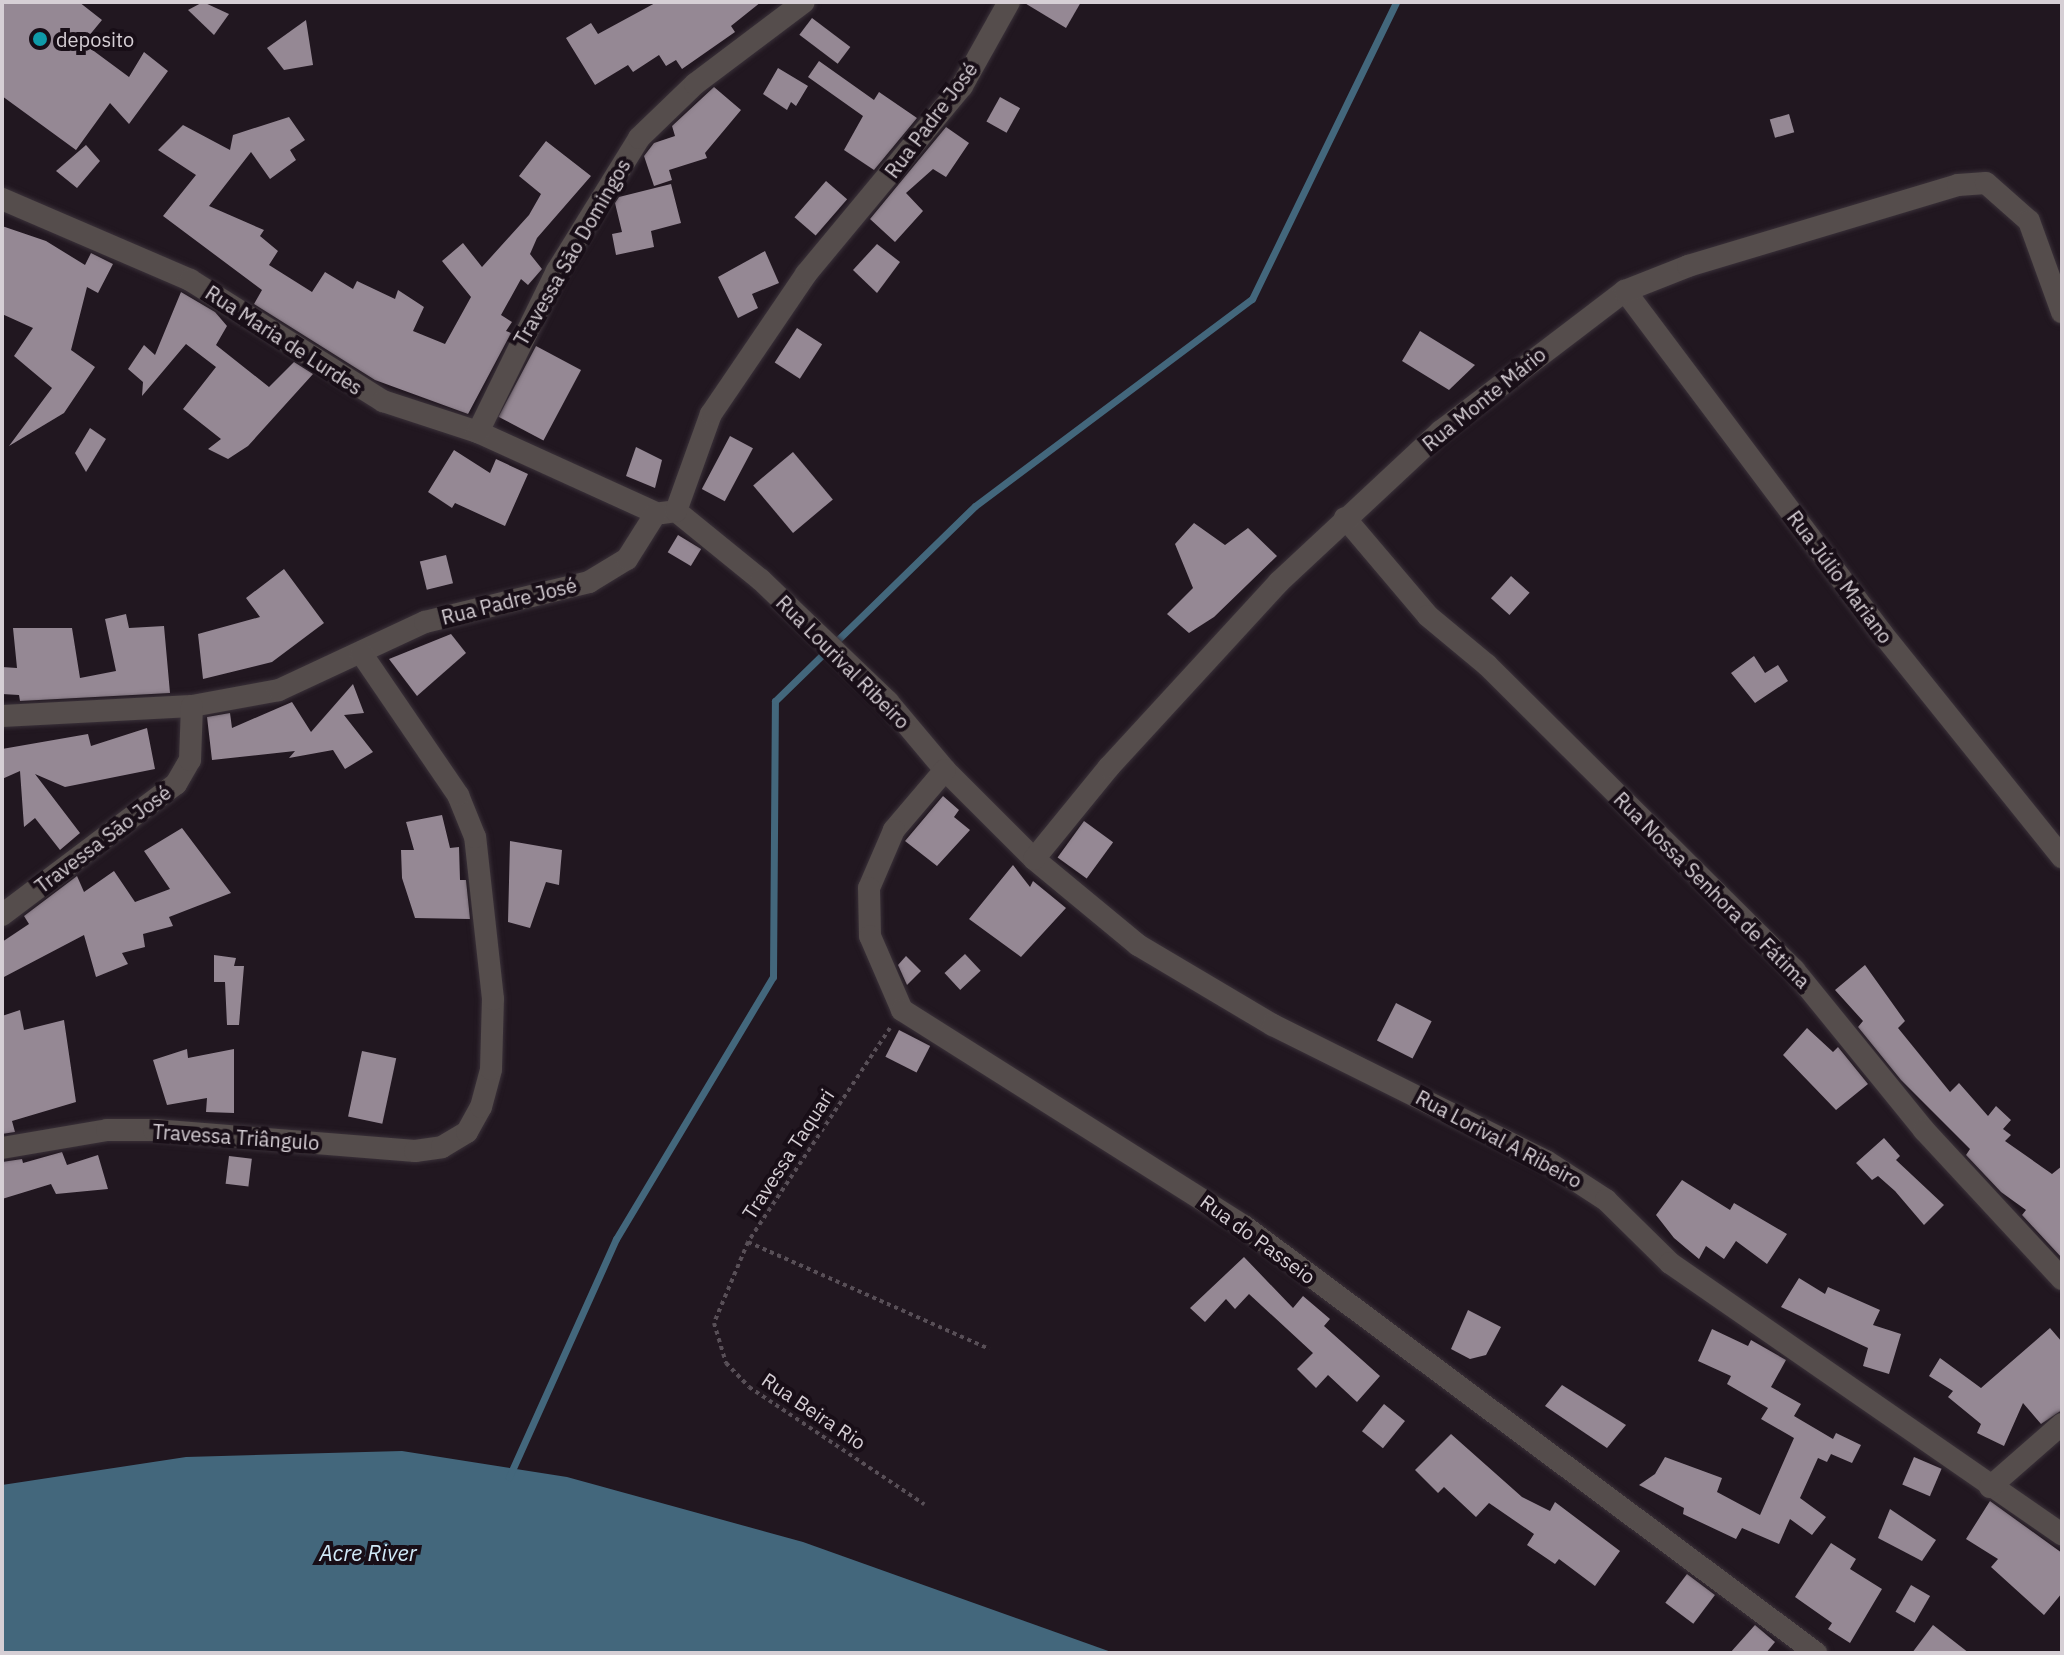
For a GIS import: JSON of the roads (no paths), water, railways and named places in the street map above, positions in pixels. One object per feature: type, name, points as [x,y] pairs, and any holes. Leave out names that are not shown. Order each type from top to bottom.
[{"type":"street","name":"Travessa São Domingos","points":[[478,432],[557,271],[639,138],[695,84],[804,2]]},
{"type":"street","name":"Rua Padre José","points":[[2,716],[192,706],[279,690],[425,622],[589,582],[627,559],[666,512],[711,414],[806,274],[962,86],[1009,2]]},
{"type":"street","name":"Rua Monte Mário","points":[[1034,859],[1209,655],[1345,518],[1441,431],[1625,291],[1688,266],[1975,182],[1996,188],[2020,208],[2041,249],[2062,312]]},
{"type":"street","name":"Rua Maria de Lurdes","points":[[2,199],[190,280],[383,401],[478,432],[666,512]]},
{"type":"street","name":"Rua Júlio Mariano","points":[[1625,291],[1881,632],[2062,857]]},
{"type":"street","name":"Rua Lourival Ribeiro","points":[[666,512],[761,580],[888,702],[945,770],[1034,859]]},
{"type":"street","name":"Rua Nossa Senhora de Fátima","points":[[1345,518],[1428,616],[1487,665],[1784,959],[1924,1130],[2062,1279]]},
{"type":"street","name":"Travessa Triângulo","points":[[2,1148],[107,1130],[154,1130],[415,1151],[442,1147],[467,1132],[486,1095],[492,1041],[488,932],[475,837],[452,784],[361,653]]},
{"type":"street","name":"Travessa São José","points":[[2,915],[176,784],[190,760],[192,706]]},
{"type":"street","name":"Rua do Passeio","points":[[945,770],[894,830],[869,888],[870,936],[902,1010],[1244,1226],[1816,1653]]},
{"type":"street","name":"Rua Lorival A Ribeiro","points":[[1034,859],[1172,968],[1273,1025],[1546,1161],[1595,1192],[1670,1263],[2062,1534]]},
{"type":"street","points":[[1990,1487],[2062,1424]]},
{"type":"water","name":"Acre River","points":[[402,1451],[567,1477],[803,1542],[1114,1653],[2,1653],[2,1485],[186,1457]]},
{"type":"waterway","points":[[509,1477],[616,1239],[773,977],[775,701],[975,506],[1252,299],[1396,2]]},
{"type":"place","name":"deposito","points":[[40,39]]}]
